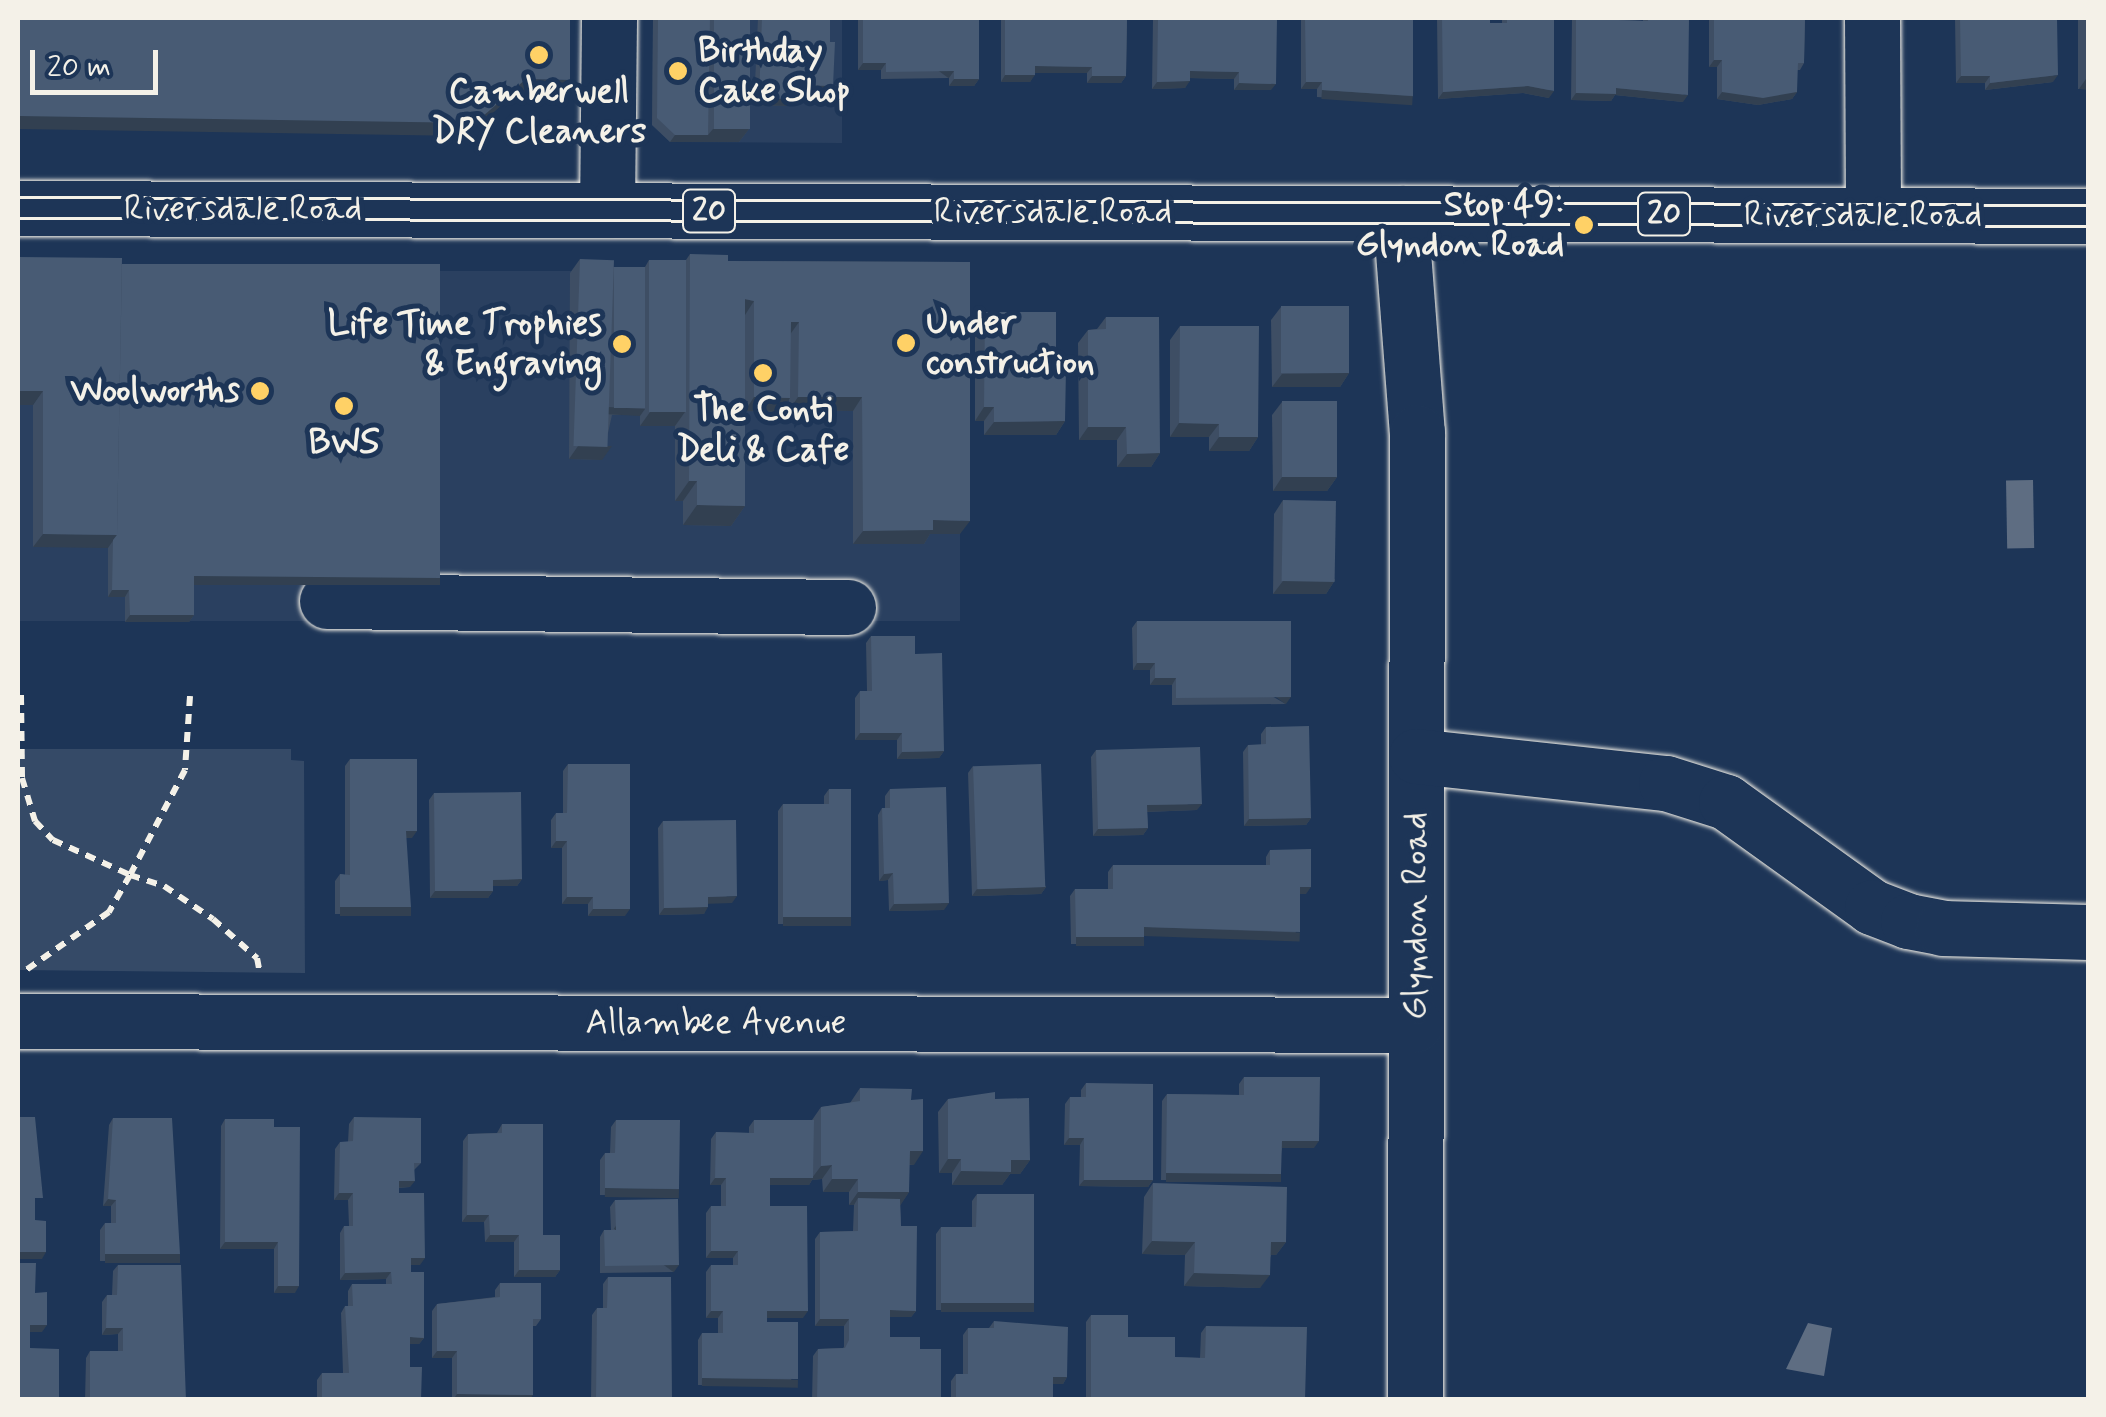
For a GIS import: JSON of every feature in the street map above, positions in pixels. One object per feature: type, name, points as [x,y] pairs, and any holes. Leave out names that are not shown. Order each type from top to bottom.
[{"type":"street","points":[[607,210],[609,18]]},
{"type":"street","points":[[1872,18],[1873,214]]},
{"type":"street","name":"Riversdale Road","points":[[18,208],[2088,216]]},
{"type":"street","name":"Glyndon Road","points":[[1415,1400],[1417,213]]},
{"type":"street","points":[[327,600],[848,607]]},
{"type":"street","points":[[1416,775],[1590,775],[1666,783],[1726,802],[1872,907],[1908,921],[1976,930],[2088,932]]},
{"type":"street","name":"Allambee Avenue","points":[[18,1021],[1415,1026]]},
{"type":"path","points":[[22,695],[22,778],[35,820],[53,840],[164,886],[213,919],[256,958],[261,980]]},
{"type":"path","points":[[18,976],[109,912],[185,770],[190,696]]},
{"type":"shaded area","points":[[653,18],[842,18],[842,143],[670,142],[652,125]]},
{"type":"shaded area","points":[[18,271],[960,271],[960,621],[18,621]]},
{"type":"shaded area","points":[[2006,480],[2033,480],[2034,548],[2007,548]]},
{"type":"shaded area","points":[[18,749],[291,749],[291,760],[304,761],[305,973],[18,970]]},
{"type":"shaded area","points":[[1808,1323],[1832,1328],[1824,1376],[1786,1369]]},
{"type":"building","points":[[18,18],[570,18],[570,80],[526,79],[475,123],[18,116]]},
{"type":"building","name":"Birthday Cake Shop","points":[[658,18],[710,18],[708,135],[675,135],[657,118]]},
{"type":"building","points":[[714,18],[750,18],[750,129],[714,129]]},
{"type":"building","points":[[762,18],[830,18],[830,42],[835,42],[833,86],[796,85],[795,99],[759,98]]},
{"type":"building","points":[[863,18],[979,18],[979,79],[954,79],[954,71],[886,72],[886,63],[863,63]]},
{"type":"building","points":[[1005,18],[1127,18],[1126,76],[1092,76],[1092,67],[1035,66],[1035,75],[1005,75]]},
{"type":"building","points":[[1158,18],[1277,18],[1276,84],[1239,83],[1239,72],[1190,71],[1190,81],[1157,82]]},
{"type":"building","points":[[1305,18],[1413,18],[1413,96],[1322,90],[1322,82],[1306,82]]},
{"type":"building","points":[[1442,18],[1490,18],[1490,23],[1507,23],[1507,18],[1554,18],[1554,91],[1528,86],[1443,92]]},
{"type":"building","points":[[1576,18],[1689,18],[1688,95],[1616,88],[1616,94],[1576,93]]},
{"type":"building","points":[[1714,18],[1805,18],[1804,63],[1798,63],[1797,92],[1763,98],[1722,92],[1722,60],[1714,60]]},
{"type":"building","points":[[1960,18],[2057,18],[2058,75],[1990,83],[1990,76],[1961,76]]},
{"type":"building","points":[[690,254],[728,255],[728,289],[745,289],[745,506],[697,505],[697,481],[689,481]]},
{"type":"building","points":[[18,257],[122,258],[117,535],[43,534],[43,391],[18,391]]},
{"type":"building","points":[[580,259],[614,260],[607,447],[573,446]]},
{"type":"building","points":[[649,260],[686,260],[686,412],[649,412]]},
{"type":"building","points":[[728,261],[970,262],[970,521],[933,520],[933,530],[863,531],[862,397],[798,397],[799,322],[791,322],[790,398],[754,397],[754,301],[745,299],[745,289],[728,289]]},
{"type":"building","points":[[122,264],[440,264],[440,578],[194,576],[194,615],[130,615],[129,590],[112,590],[113,540],[117,535]]},
{"type":"building","name":"Life Time Trophies & Engraving","points":[[614,267],[645,267],[645,408],[614,408]]},
{"type":"building","points":[[1281,306],[1349,306],[1349,373],[1281,373]]},
{"type":"building","points":[[985,312],[1056,312],[1056,369],[1066,369],[1065,421],[994,422],[994,407],[984,407]]},
{"type":"building","points":[[1106,317],[1159,317],[1160,453],[1127,454],[1126,427],[1088,427],[1088,330],[1106,329]]},
{"type":"building","points":[[1180,326],[1259,326],[1258,437],[1219,437],[1219,424],[1179,423]]},
{"type":"building","points":[[1282,401],[1337,401],[1337,477],[1282,477]]},
{"type":"building","points":[[1283,500],[1336,501],[1335,582],[1282,581]]},
{"type":"building","points":[[1137,621],[1291,621],[1291,697],[1176,698],[1176,678],[1155,678],[1155,663],[1137,663]]},
{"type":"building","points":[[871,636],[915,636],[915,654],[942,653],[944,751],[902,752],[902,733],[860,733],[860,691],[872,691]]},
{"type":"building","points":[[1309,726],[1311,818],[1249,819],[1248,745],[1266,744],[1266,727]]},
{"type":"building","points":[[1200,747],[1202,804],[1147,805],[1148,828],[1098,829],[1096,750]]},
{"type":"building","points":[[350,759],[417,759],[417,831],[406,831],[411,907],[340,907],[340,874],[350,875]]},
{"type":"building","points":[[568,764],[630,764],[630,909],[593,909],[593,897],[567,897],[567,841],[556,841],[556,813],[567,813]]},
{"type":"building","points":[[1041,764],[1045,887],[977,889],[973,766]]},
{"type":"building","points":[[946,787],[949,903],[894,904],[893,873],[884,874],[882,808],[890,808],[890,789]]},
{"type":"building","points":[[829,789],[851,789],[851,917],[783,917],[783,804],[829,804]]},
{"type":"building","points":[[521,792],[522,879],[493,880],[493,891],[435,891],[434,793]]},
{"type":"building","points":[[736,820],[737,896],[708,897],[708,907],[664,908],[663,821]]},
{"type":"building","points":[[1311,849],[1311,887],[1300,887],[1300,932],[1144,927],[1144,937],[1076,937],[1075,889],[1113,889],[1113,865],[1270,865],[1270,850]]},
{"type":"building","points":[[1244,1077],[1320,1077],[1319,1141],[1282,1141],[1281,1174],[1166,1173],[1167,1094],[1244,1095]]},
{"type":"building","points":[[1086,1083],[1153,1084],[1153,1180],[1084,1180],[1084,1138],[1069,1138],[1070,1097],[1086,1097]]},
{"type":"building","points":[[860,1088],[912,1089],[911,1100],[923,1099],[923,1151],[910,1151],[909,1192],[858,1192],[858,1179],[832,1179],[832,1165],[821,1166],[821,1107],[860,1101]]},
{"type":"building","points":[[995,1092],[995,1099],[1029,1098],[1030,1160],[1011,1160],[1011,1172],[961,1171],[961,1159],[948,1159],[948,1099]]},
{"type":"building","points":[[18,1117],[35,1117],[43,1198],[35,1198],[35,1220],[46,1221],[46,1252],[18,1252]]},
{"type":"building","points":[[354,1117],[421,1118],[421,1163],[414,1163],[415,1181],[399,1181],[399,1193],[424,1193],[425,1258],[411,1258],[411,1272],[424,1272],[424,1338],[410,1337],[410,1367],[422,1367],[421,1400],[322,1400],[322,1373],[349,1373],[345,1306],[353,1306],[352,1284],[392,1284],[391,1272],[345,1273],[344,1226],[353,1226],[353,1193],[339,1193],[340,1142],[353,1141]]},
{"type":"building","points":[[113,1118],[172,1118],[180,1254],[105,1254],[105,1223],[116,1223],[116,1200],[108,1199]]},
{"type":"building","points":[[225,1119],[274,1119],[274,1127],[300,1127],[299,1286],[278,1286],[278,1242],[225,1242]]},
{"type":"building","points":[[616,1120],[680,1120],[679,1189],[605,1188],[605,1153],[615,1153]]},
{"type":"building","points":[[754,1120],[814,1120],[813,1178],[770,1178],[770,1206],[807,1206],[808,1311],[767,1311],[767,1322],[798,1322],[798,1379],[702,1378],[702,1333],[723,1333],[723,1311],[711,1311],[711,1265],[738,1265],[738,1251],[711,1251],[711,1206],[726,1206],[726,1178],[715,1178],[716,1132],[754,1133]]},
{"type":"building","points":[[502,1124],[543,1124],[543,1235],[560,1235],[560,1270],[519,1270],[519,1235],[490,1235],[489,1215],[467,1215],[468,1134],[502,1133]]},
{"type":"building","points":[[1153,1183],[1287,1187],[1286,1242],[1271,1242],[1270,1275],[1194,1273],[1195,1242],[1152,1241]]},
{"type":"building","points":[[977,1194],[1034,1194],[1034,1303],[941,1303],[941,1227],[976,1227]]},
{"type":"building","points":[[858,1198],[900,1199],[901,1226],[917,1226],[916,1311],[890,1310],[890,1337],[920,1337],[920,1349],[941,1349],[941,1400],[817,1400],[818,1349],[845,1348],[849,1340],[849,1319],[820,1319],[820,1232],[858,1231]]},
{"type":"building","points":[[678,1199],[679,1265],[605,1266],[604,1230],[616,1230],[615,1200]]},
{"type":"building","points":[[18,1263],[36,1263],[35,1293],[47,1292],[47,1325],[30,1325],[30,1348],[59,1349],[59,1399],[18,1399]]},
{"type":"building","points":[[118,1265],[181,1265],[186,1400],[90,1400],[90,1351],[123,1351],[123,1328],[106,1328],[107,1295],[117,1295]]},
{"type":"building","points":[[608,1277],[671,1277],[672,1400],[596,1400],[597,1308],[607,1308]]},
{"type":"building","points":[[500,1283],[541,1283],[541,1319],[533,1319],[533,1395],[457,1394],[457,1351],[437,1351],[437,1304],[500,1297]]},
{"type":"building","points":[[1091,1315],[1128,1315],[1128,1337],[1175,1337],[1175,1357],[1205,1358],[1206,1326],[1307,1327],[1305,1400],[1091,1400]]},
{"type":"building","points":[[994,1321],[1068,1327],[1067,1377],[1053,1377],[1053,1399],[956,1400],[956,1374],[968,1374],[968,1328],[994,1328]]},
{"type":"tram line","points":[[18,197],[2088,205]]},
{"type":"tram line","points":[[18,218],[2088,226]]},
{"type":"place","name":"Camberwell DRY Cleaners","points":[[539,55]]},
{"type":"place","name":"Birthday Cake Shop","points":[[678,71]]},
{"type":"place","name":"Stop 49: Glyndon Road","points":[[1584,225]]},
{"type":"place","name":"Under construction","points":[[906,343]]},
{"type":"place","name":"Life Time Trophies & Engraving","points":[[622,344]]},
{"type":"place","name":"The Conti Deli & Cafe","points":[[763,373]]},
{"type":"place","name":"Woolworths","points":[[260,391]]},
{"type":"place","name":"BWS","points":[[344,406]]}]
